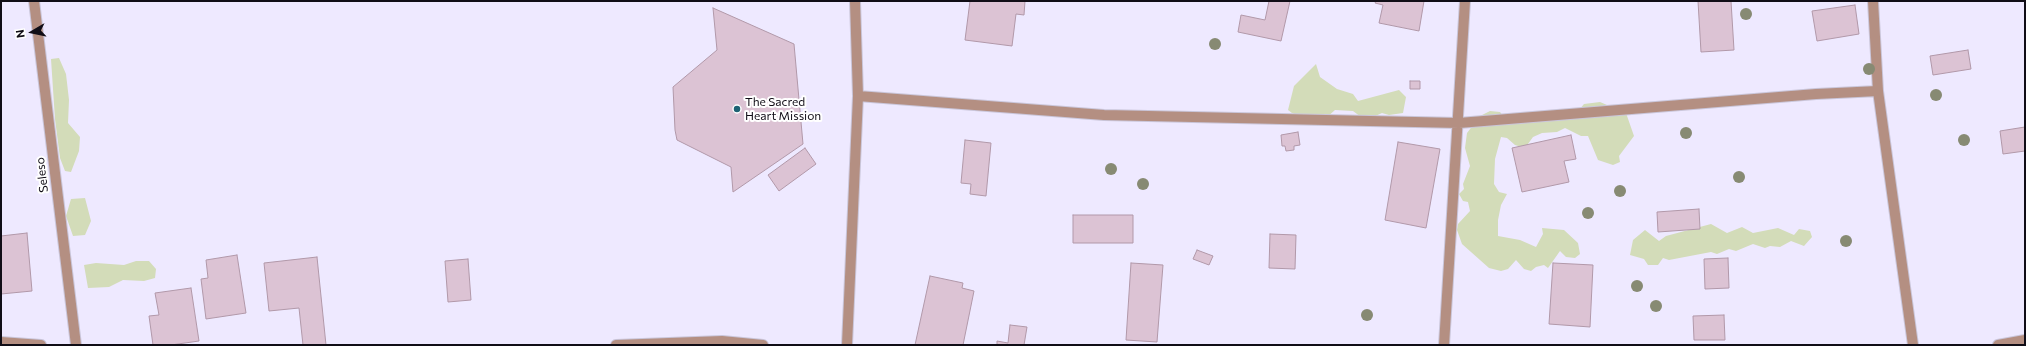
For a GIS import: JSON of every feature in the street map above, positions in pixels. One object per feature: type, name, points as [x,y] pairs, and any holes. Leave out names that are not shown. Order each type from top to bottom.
[{"type":"street","name":"Seleso","points":[[34,1],[76,345]]},
{"type":"street","points":[[847,345],[858,96],[855,1]]},
{"type":"street","points":[[1444,345],[1459,123],[1465,1]]},
{"type":"street","points":[[1873,1],[1878,91],[1913,345]]},
{"type":"street","points":[[858,96],[1104,115],[1459,123],[1808,95],[1878,91]]},
{"type":"street","points":[[1998,345],[2025,340]]},
{"type":"street","points":[[616,345],[722,341],[763,345]]},
{"type":"street","points":[[1,342],[41,345]]},
{"type":"green space","points":[[59,58],[66,74],[69,100],[68,123],[80,137],[79,151],[71,172],[65,171],[60,158],[55,119],[51,59]]},
{"type":"green space","points":[[1316,64],[1320,77],[1337,89],[1353,94],[1358,101],[1399,90],[1406,97],[1403,113],[1389,115],[1382,113],[1373,117],[1361,117],[1353,111],[1335,110],[1326,118],[1305,119],[1292,113],[1288,110],[1294,86]]},
{"type":"green space","points":[[1600,102],[1626,113],[1634,136],[1619,156],[1620,162],[1613,165],[1598,160],[1588,136],[1581,136],[1565,128],[1557,132],[1542,133],[1533,137],[1525,148],[1515,145],[1507,138],[1501,137],[1495,159],[1494,184],[1499,192],[1507,194],[1501,205],[1498,220],[1498,236],[1520,240],[1536,247],[1543,234],[1542,228],[1564,230],[1578,243],[1580,254],[1575,258],[1566,257],[1560,251],[1548,268],[1544,265],[1536,267],[1531,271],[1524,269],[1516,260],[1508,269],[1501,271],[1489,268],[1462,244],[1457,230],[1458,224],[1470,211],[1468,202],[1463,201],[1459,194],[1464,189],[1463,184],[1470,166],[1465,148],[1467,133],[1480,116],[1490,111],[1500,112],[1509,123],[1578,111],[1584,104]]},
{"type":"green space","points":[[85,198],[91,221],[85,235],[73,236],[66,216],[71,199]]},
{"type":"green space","points":[[1711,224],[1727,233],[1742,227],[1753,233],[1778,228],[1794,235],[1799,229],[1810,231],[1812,237],[1804,246],[1791,241],[1780,247],[1770,246],[1765,248],[1753,244],[1736,251],[1729,249],[1717,254],[1711,252],[1669,260],[1663,258],[1658,265],[1648,265],[1644,259],[1630,255],[1633,240],[1645,230],[1659,241],[1666,236]]},
{"type":"green space","points":[[136,261],[149,261],[156,269],[155,278],[144,281],[123,280],[109,287],[88,288],[84,265],[96,263],[124,265]]},
{"type":"building","points":[[970,1],[1025,1],[1024,15],[1016,14],[1012,46],[965,40]]},
{"type":"building","points":[[1269,1],[1290,1],[1281,41],[1238,32],[1241,15],[1265,20]]},
{"type":"building","points":[[1376,1],[1424,1],[1419,31],[1379,23],[1383,5],[1375,3]]},
{"type":"building","points":[[1698,1],[1731,1],[1734,50],[1701,52]]},
{"type":"building","points":[[1855,5],[1859,34],[1817,41],[1812,11]]},
{"type":"building","name":"The Sacred Heart Mission","points":[[713,8],[794,44],[803,144],[733,192],[731,167],[677,140],[675,130],[673,87],[717,50]]},
{"type":"building","points":[[1968,50],[1971,69],[1933,75],[1930,56]]},
{"type":"building","points":[[1410,81],[1420,81],[1420,89],[1410,89]]},
{"type":"building","points":[[2025,127],[2025,151],[2003,154],[2000,131]]},
{"type":"building","points":[[1298,132],[1300,145],[1294,146],[1294,150],[1286,151],[1285,146],[1282,146],[1281,135]]},
{"type":"building","points":[[1571,135],[1576,159],[1564,161],[1569,182],[1522,192],[1512,148]]},
{"type":"building","points":[[965,140],[991,143],[986,196],[970,194],[971,184],[961,183]]},
{"type":"building","points":[[1398,142],[1440,149],[1426,228],[1385,220]]},
{"type":"building","points":[[805,148],[816,164],[779,191],[768,175]]},
{"type":"building","points":[[1699,209],[1700,229],[1658,232],[1657,212]]},
{"type":"building","points":[[1073,215],[1133,215],[1133,243],[1073,243]]},
{"type":"building","points":[[27,233],[32,291],[1,294],[1,236]]},
{"type":"building","points":[[1270,234],[1296,235],[1295,269],[1269,268]]},
{"type":"building","points":[[1197,250],[1213,256],[1209,265],[1193,259]]},
{"type":"building","points":[[237,255],[246,313],[206,319],[201,279],[208,278],[206,260]]},
{"type":"building","points":[[317,257],[326,345],[303,345],[299,308],[269,311],[264,263]]},
{"type":"building","points":[[1728,258],[1729,288],[1705,289],[1704,259]]},
{"type":"building","points":[[468,259],[471,300],[448,302],[445,261]]},
{"type":"building","points":[[1131,263],[1163,265],[1157,342],[1126,340]]},
{"type":"building","points":[[1553,263],[1593,265],[1590,327],[1549,324]]},
{"type":"building","points":[[930,276],[963,283],[962,288],[974,291],[963,345],[915,345]]},
{"type":"building","points":[[191,288],[199,341],[171,345],[153,345],[149,316],[159,315],[155,293]]},
{"type":"building","points":[[1724,315],[1725,340],[1694,340],[1693,316]]},
{"type":"building","points":[[1010,325],[1027,327],[1024,345],[997,345],[997,341],[1008,343]]},
{"type":"place","name":"The Sacred Heart Mission","points":[[737,109]]}]
